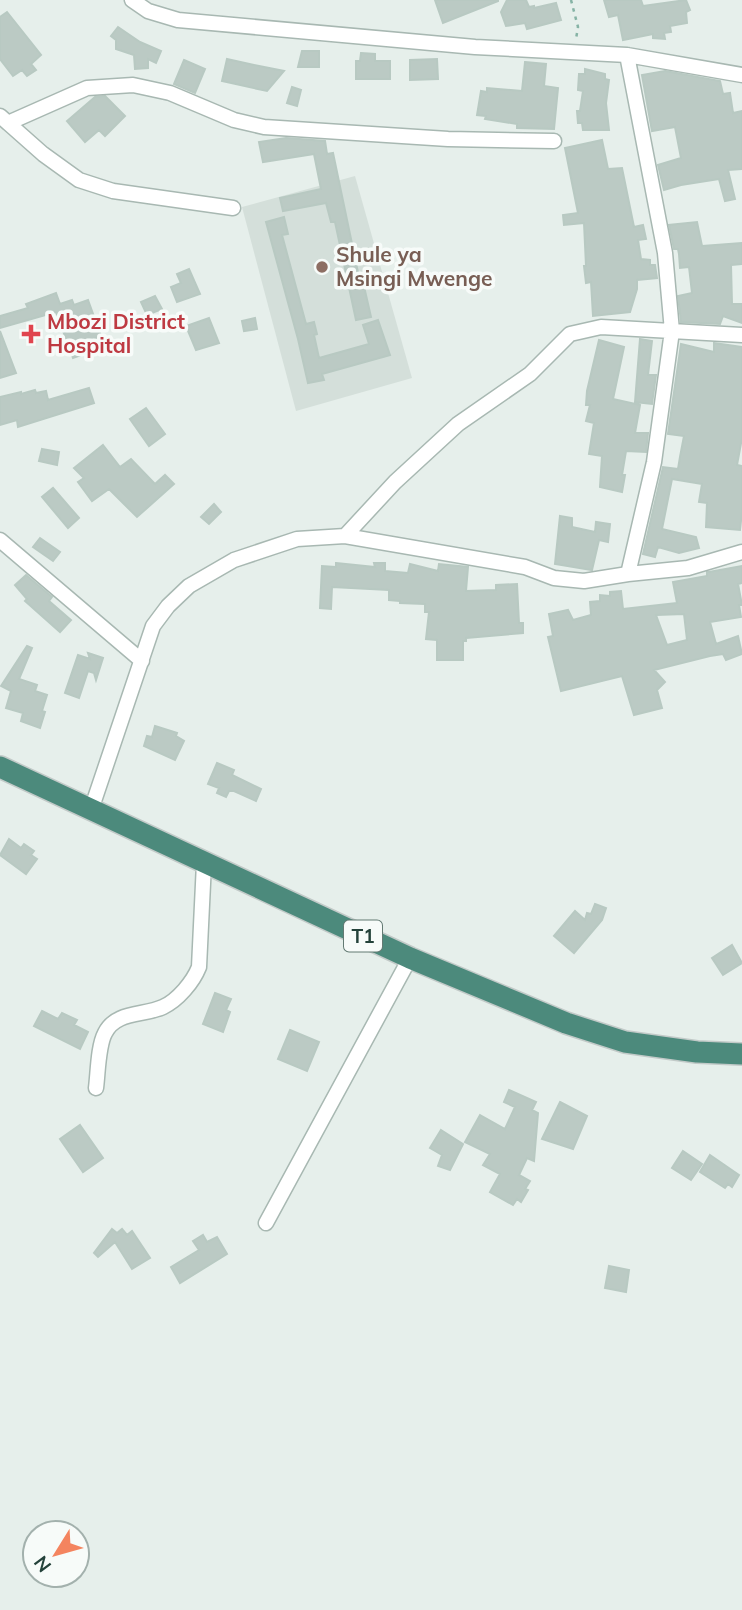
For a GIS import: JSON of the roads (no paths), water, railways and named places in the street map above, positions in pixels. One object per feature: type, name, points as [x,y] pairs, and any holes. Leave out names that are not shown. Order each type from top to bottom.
[{"type":"highway","name":"T1","points":[[0,767],[410,958],[566,1023],[625,1042],[697,1052],[742,1054]]},
{"type":"street","points":[[132,0],[148,11],[178,20],[475,47],[627,55],[742,75]]},
{"type":"street","points":[[627,55],[665,253],[672,331],[654,462],[628,574]]},
{"type":"street","points":[[233,208],[113,191],[79,180],[43,154],[4,120],[87,88],[133,85],[170,93],[234,120],[264,127],[448,139],[554,141]]},
{"type":"street","points":[[345,536],[395,482],[458,424],[530,374],[570,334],[601,327],[742,335]]},
{"type":"street","points":[[91,810],[153,626],[167,606],[189,586],[234,560],[297,539],[345,536],[525,568],[554,578],[584,581],[688,568],[742,552]]},
{"type":"street","points":[[0,540],[142,661]]},
{"type":"street","points":[[96,1088],[104,1034],[113,1022],[125,1016],[163,1007],[194,979],[200,967],[204,863]]},
{"type":"street","points":[[267,1223],[410,958]]},
{"type":"place","name":"Shule ya Msingi Mwenge","points":[[322,267]]},
{"type":"place","name":"Mbozi District Hospital","points":[[31,334]]}]
